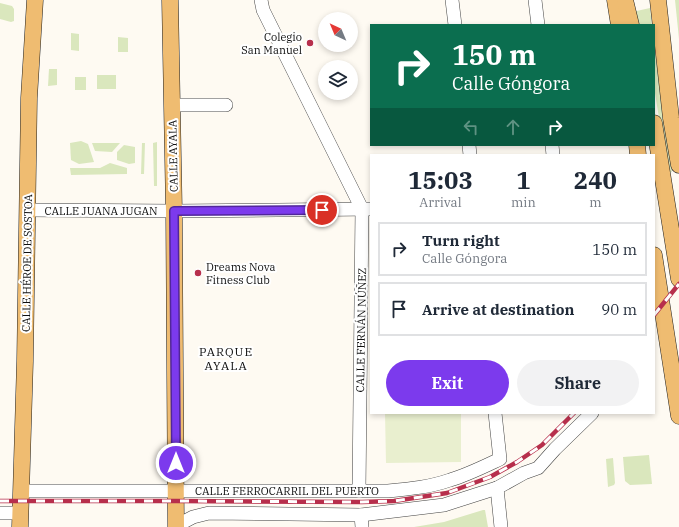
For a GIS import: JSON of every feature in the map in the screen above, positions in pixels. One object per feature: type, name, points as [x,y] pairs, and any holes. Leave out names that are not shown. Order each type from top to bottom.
[{"type":"main road","name":"CALLE HÉROE DE SOSTOA","points":[[20,520],[25,361],[29,98],[35,0]]},
{"type":"main road","name":"CALLE AYALA","points":[[170,0],[174,211],[176,526]]},
{"type":"main road","points":[[615,0],[619,24]]},
{"type":"main road","points":[[624,0],[631,24]]},
{"type":"main road","points":[[658,0],[671,118],[679,165]]},
{"type":"main road","points":[[655,129],[679,279]]},
{"type":"main road","points":[[655,261],[679,416]]},
{"type":"street","name":"CALLE FERNÁN NÚÑEZ","points":[[261,0],[263,10],[366,209],[359,491]]},
{"type":"street","points":[[452,0],[455,24]]},
{"type":"street","points":[[535,0],[538,24]]},
{"type":"street","points":[[172,105],[226,105]]},
{"type":"street","name":"CALLE JUANA JUGAN","points":[[27,210],[174,211],[366,209]]},
{"type":"street","name":"CALLE FERROCARRIL DEL PUERTO","points":[[21,491],[388,491],[427,486],[467,474],[500,459],[495,414]]},
{"type":"street","name":"CALLE FERROCARRIL DEL PUERTO","points":[[176,526],[193,517],[209,513],[362,521],[444,505],[497,488],[524,473],[538,468],[551,453],[591,414]]},
{"type":"street","points":[[497,488],[501,527]]},
{"type":"street","points":[[0,513],[20,520]]},
{"type":"green space","points":[[675,0],[679,0],[679,39]]},
{"type":"green space","points":[[0,3],[12,6],[14,9],[14,21],[11,22],[0,19]]},
{"type":"green space","points":[[650,8],[652,24],[636,24],[632,12]]},
{"type":"green space","points":[[71,33],[79,34],[79,51],[71,50]]},
{"type":"green space","points":[[118,37],[128,38],[128,52],[118,52]]},
{"type":"green space","points":[[655,46],[672,172],[668,173],[655,93]]},
{"type":"green space","points":[[49,69],[57,69],[57,85],[48,86]]},
{"type":"green space","points":[[97,75],[116,75],[116,89],[97,89]]},
{"type":"green space","points":[[75,77],[86,77],[86,90],[75,90]]},
{"type":"green space","points":[[81,141],[88,144],[94,162],[79,164],[71,160],[70,143]]},
{"type":"green space","points":[[157,142],[157,186],[154,186],[153,143]]},
{"type":"green space","points":[[92,143],[120,143],[112,152],[95,151]]},
{"type":"green space","points":[[142,143],[145,143],[144,174],[141,174]]},
{"type":"green space","points":[[124,145],[135,147],[135,163],[129,164],[117,160],[117,152]]},
{"type":"green space","points":[[110,163],[127,168],[127,174],[71,175],[70,168],[100,168]]},
{"type":"green space","points":[[385,414],[461,414],[461,462],[386,463]]},
{"type":"green space","points":[[649,455],[652,484],[630,485],[625,481],[623,457]]},
{"type":"green space","points":[[613,458],[615,483],[614,485],[608,487],[606,459]]},
{"type":"green space","points":[[485,510],[488,527],[414,527],[444,522]]},
{"type":"railway","points":[[655,314],[679,284]]},
{"type":"railway","points":[[0,501],[362,502],[394,501],[447,493],[490,477],[517,462],[542,445],[573,414]]},
{"type":"place","name":"Colegio San Manuel","points":[[310,43]]},
{"type":"place","name":"Dreams Nova Fitness Club","points":[[198,273]]},
{"type":"district","name":"PARQUE AYALA","points":[[226,358]]},
{"type":"route","points":[[176,463],[174,211],[322,210]]}]
